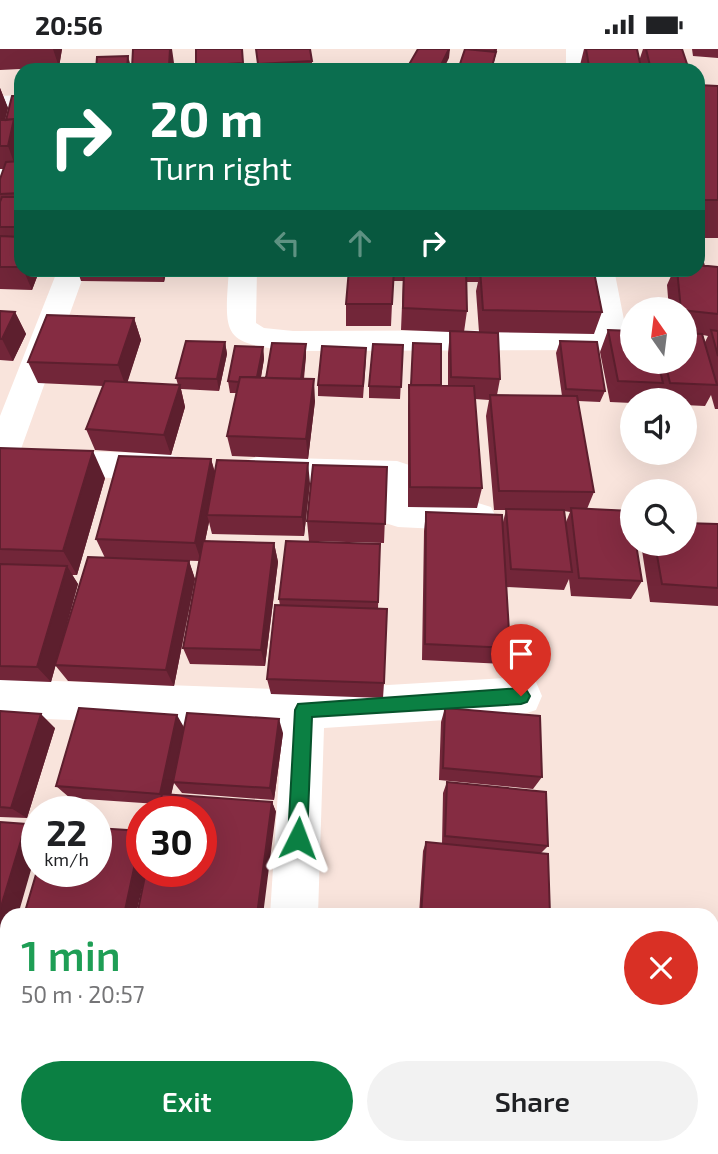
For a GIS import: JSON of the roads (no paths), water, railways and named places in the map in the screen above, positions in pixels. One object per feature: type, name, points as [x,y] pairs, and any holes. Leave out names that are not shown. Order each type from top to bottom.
[{"type":"street","points":[[69,277],[0,460],[397,474],[398,513],[513,519]]},
{"type":"street","points":[[242,277],[240,317],[242,328],[257,337],[293,341],[620,339]]},
{"type":"street","points":[[603,277],[620,330]]},
{"type":"street","points":[[0,698],[304,710],[521,696]]},
{"type":"street","points":[[294,908],[304,710]]}]
